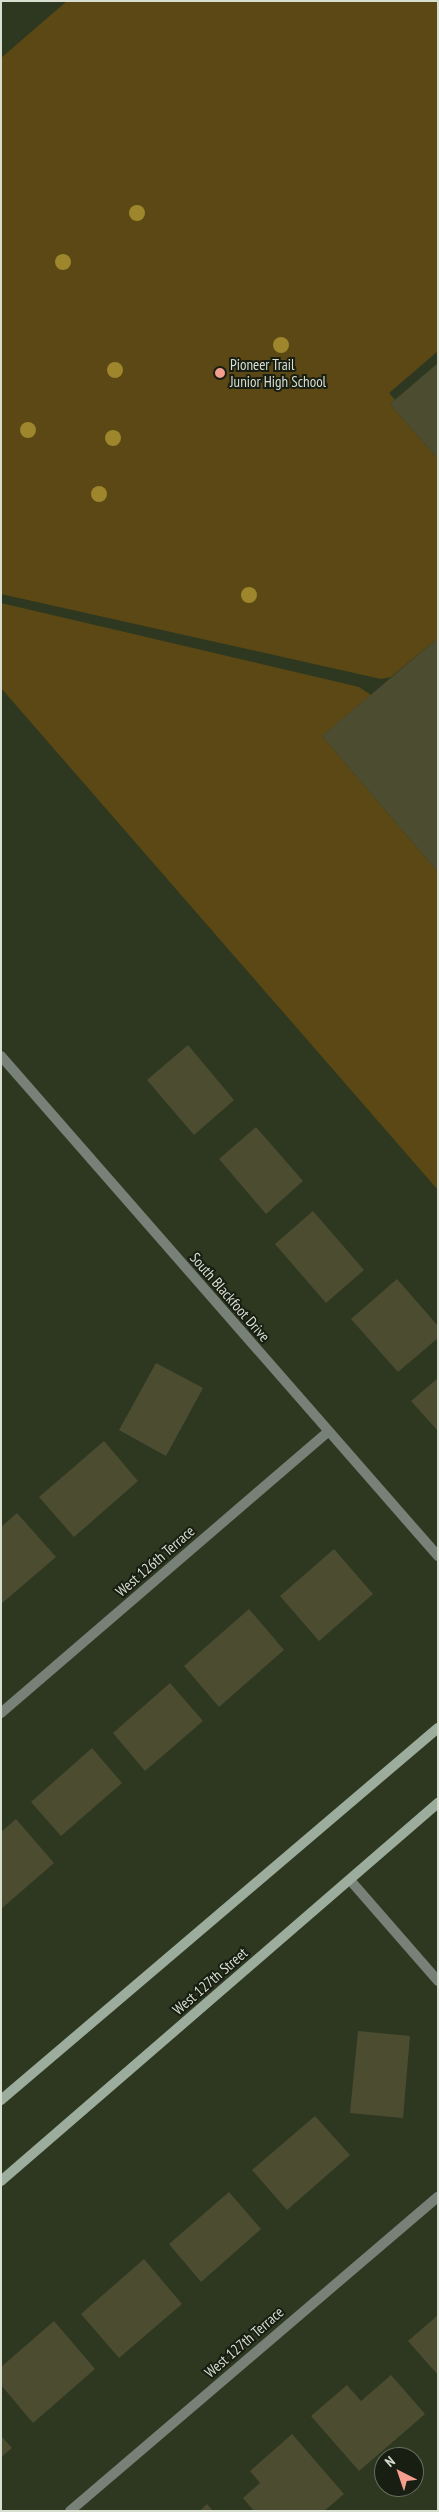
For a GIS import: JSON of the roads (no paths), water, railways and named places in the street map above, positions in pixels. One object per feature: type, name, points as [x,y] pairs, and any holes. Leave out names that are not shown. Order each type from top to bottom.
[{"type":"main road","points":[[1,2100],[438,1728]]},
{"type":"main road","name":"West 127th Street","points":[[1,2181],[438,1802]]},
{"type":"street","name":"South Blackfoot Drive","points":[[3,1061],[438,1556]]},
{"type":"street","name":"West 126th Terrace","points":[[1,1713],[328,1432]]},
{"type":"street","points":[[350,1880],[438,1981]]},
{"type":"street","name":"West 127th Terrace","points":[[70,2511],[438,2197]]},
{"type":"place","name":"Pioneer Trail Junior High School","points":[[220,373]]}]
